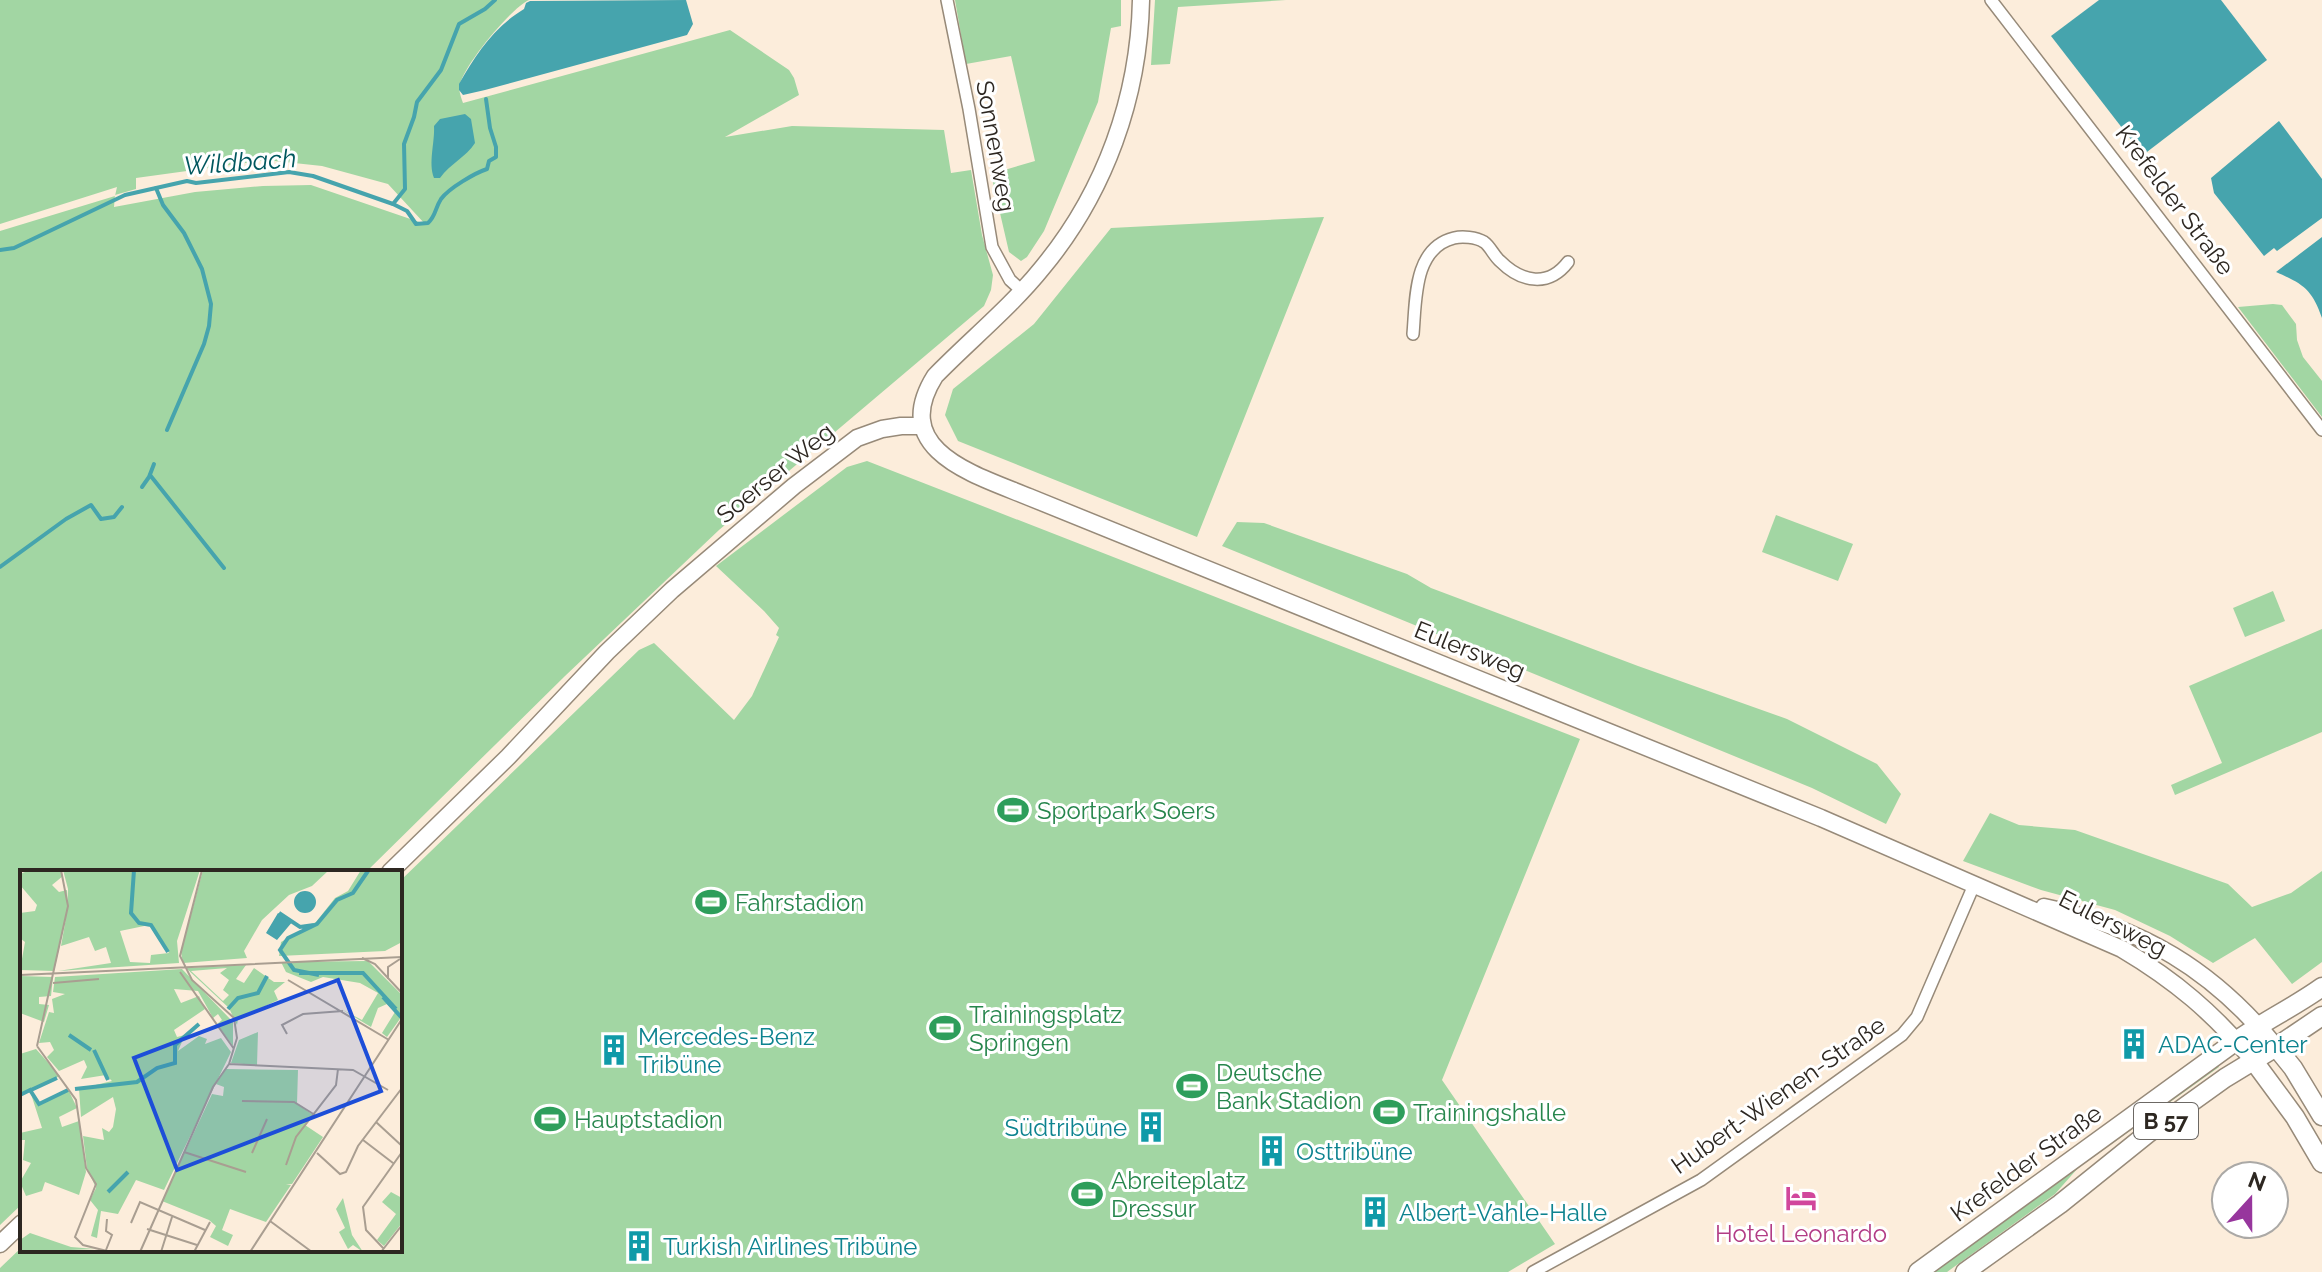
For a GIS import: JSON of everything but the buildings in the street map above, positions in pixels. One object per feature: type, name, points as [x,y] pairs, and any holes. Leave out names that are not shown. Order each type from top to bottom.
[{"type":"main road","points":[[921,426],[922,403],[935,376],[1022,291],[1064,240],[1095,188],[1117,135],[1133,80],[1141,0]]},
{"type":"main road","name":"Soerser Weg","points":[[392,870],[508,757],[607,652],[672,590],[794,486],[857,438],[882,429],[921,426]]},
{"type":"main road","name":"Eulersweg","points":[[921,426],[941,455],[964,470],[1804,811],[2122,949],[2191,995],[2253,1060]]},
{"type":"main road","name":"Eulersweg","points":[[2015,901],[2084,915],[2144,938],[2208,979],[2259,1025],[2276,1047]]},
{"type":"main road","name":"Krefelder Straße","points":[[1918,1272],[2236,1041],[2322,987]]},
{"type":"main road","name":"Krefelder Straße","points":[[1965,1272],[2060,1204],[2160,1125],[2322,1016]]},
{"type":"main road","points":[[2276,1047],[2293,1068],[2322,1116]]},
{"type":"main road","points":[[2253,1060],[2295,1117],[2322,1163]]},
{"type":"main road","points":[[0,1244],[20,1225]]},
{"type":"street","name":"Sonnenweg","points":[[947,0],[992,247],[1010,280],[1022,291]]},
{"type":"street","name":"Krefelder Straße","points":[[1991,0],[2322,430]]},
{"type":"street","points":[[1413,334],[1420,270],[1429,254],[1443,242],[1467,237],[1484,242],[1501,263],[1529,279],[1546,279],[1558,274],[1568,262]]},
{"type":"street","name":"Hubert-Wienen-Straße","points":[[1533,1272],[1689,1188],[1902,1035],[1917,1017],[1974,885]]},
{"type":"green space","points":[[0,0],[529,0],[501,25],[470,64],[459,86],[463,103],[730,30],[789,70],[799,95],[725,137],[792,126],[944,130],[951,173],[971,170],[982,235],[993,275],[984,306],[719,530],[368,870],[20,870],[20,1206],[0,1225],[0,231],[115,196],[114,207],[195,192],[311,185],[425,224],[388,184],[322,166],[266,160],[136,178],[136,189],[115,195],[117,187],[0,224]]},
{"type":"green space","points":[[955,0],[1121,0],[1121,26],[1111,28],[1098,102],[1044,231],[1021,261],[1009,252],[991,174],[1035,161],[1011,56],[966,64]]},
{"type":"green space","points":[[1155,0],[1286,0],[1178,7],[1170,64],[1151,65]]},
{"type":"green space","points":[[1324,217],[1197,537],[958,441],[945,415],[953,389],[1034,324],[1111,228]]},
{"type":"green space","points":[[2282,305],[2296,324],[2303,357],[2322,381],[2322,417],[2238,307]]},
{"type":"green space","name":"Sportpark Soers","points":[[867,461],[1580,739],[1442,1080],[1555,1244],[1508,1272],[0,1272],[0,1268],[20,1249],[20,1252],[402,1252],[402,879],[639,650],[654,643],[734,720],[752,696],[779,637],[776,635],[779,628],[716,566],[847,467]]},
{"type":"green space","points":[[1776,515],[1853,544],[1838,581],[1762,552]]},
{"type":"green space","points":[[1237,522],[1264,523],[1407,574],[1431,588],[1787,719],[1877,764],[1901,794],[1886,824],[1812,788],[1222,546]]},
{"type":"green space","points":[[2273,591],[2285,621],[2245,637],[2233,608]]},
{"type":"green space","points":[[2322,629],[2322,732],[2175,795],[2171,785],[2222,763],[2189,686]]},
{"type":"green space","points":[[1990,813],[2019,825],[2075,830],[2228,884],[2252,907],[2291,893],[2322,871],[2322,962],[2292,984],[2255,938],[2213,963],[2170,936],[2115,910],[2041,890],[1963,861]]},
{"type":"green space","points":[[2216,1062],[2219,1067],[2078,1168],[2055,1194],[1947,1272],[1933,1272],[2038,1196]]},
{"type":"water","points":[[686,0],[693,24],[687,35],[485,90],[463,95],[459,90],[459,84],[487,42],[530,1]]},
{"type":"water","points":[[2099,0],[2221,0],[2267,60],[2143,155],[2051,36]]},
{"type":"water","points":[[465,114],[471,119],[475,143],[440,178],[434,178],[434,126],[440,119]]},
{"type":"water","points":[[2279,121],[2322,179],[2322,218],[2277,251],[2274,248],[2264,256],[2214,193],[2211,178]]},
{"type":"water","points":[[2322,237],[2322,318],[2305,289],[2276,272]]},
{"type":"waterway","name":"Wildbach","points":[[0,250],[14,248],[125,195],[187,181],[196,183],[289,172],[313,176],[393,204],[405,189],[404,144],[417,102],[441,70],[459,24],[495,0]]},
{"type":"waterway","points":[[393,204],[407,211],[416,224],[428,223],[445,195],[462,181],[487,169],[489,161],[496,157],[496,147],[486,99]]},
{"type":"waterway","points":[[156,188],[202,269],[211,304],[204,344],[167,430]]},
{"type":"waterway","points":[[142,487],[154,464]]},
{"type":"waterway","points":[[150,475],[224,568]]},
{"type":"waterway","points":[[0,567],[66,519],[91,505],[101,519],[114,517],[122,507]]},
{"type":"place","name":"Sportpark Soers","points":[[1013,810]]},
{"type":"place","name":"Fahrstadion","points":[[711,902]]},
{"type":"place","name":"Trainingsplatz Springen","points":[[945,1028]]},
{"type":"place","name":"ADAC-Center","points":[[2134,1044]]},
{"type":"place","name":"Mercedes-Benz Tribüne","points":[[614,1050]]},
{"type":"place","name":"Deutsche Bank Stadion","points":[[1192,1086]]},
{"type":"place","name":"Trainingshalle","points":[[1389,1112]]},
{"type":"place","name":"Hauptstadion","points":[[550,1119]]},
{"type":"place","name":"Südtribüne","points":[[1151,1127]]},
{"type":"place","name":"Osttribüne","points":[[1272,1151]]},
{"type":"place","name":"Abreiteplatz Dressur","points":[[1087,1194]]},
{"type":"place","name":"Hotel Leonardo","points":[[1801,1198]]},
{"type":"place","name":"Albert-Vahle-Halle","points":[[1375,1212]]},
{"type":"place","name":"Turkish Airlines Tribüne","points":[[639,1246]]}]
